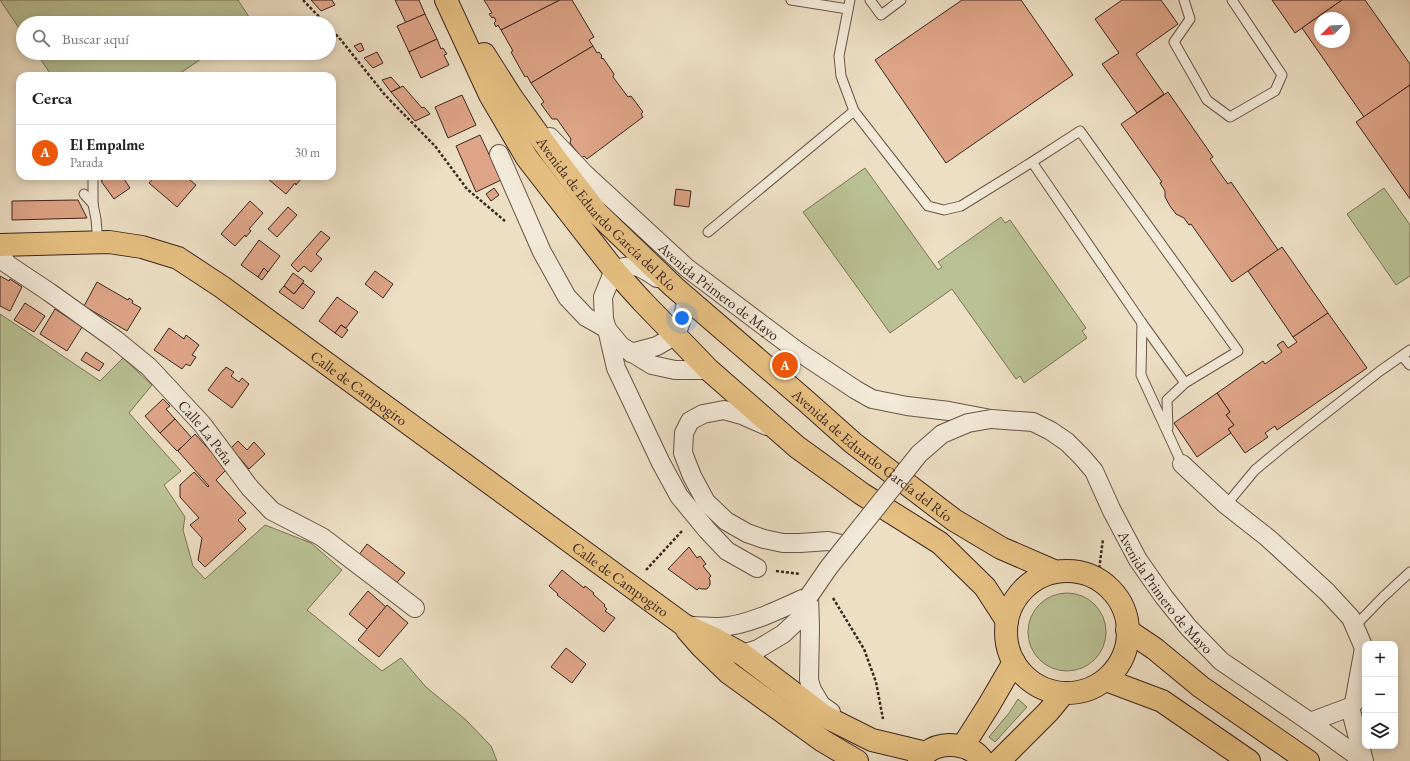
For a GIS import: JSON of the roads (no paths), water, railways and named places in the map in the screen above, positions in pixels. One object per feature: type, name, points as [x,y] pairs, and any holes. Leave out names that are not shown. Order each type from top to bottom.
[{"type":"main road","name":"Avenida de Eduardo García del Río","points":[[446,0],[490,96],[527,158],[614,270],[642,301],[709,370],[797,447],[862,494],[940,543],[985,587],[1007,621]]},
{"type":"main road","name":"Avenida de Eduardo García del Río","points":[[450,0],[512,98],[597,213],[680,293],[853,443],[954,520],[1001,548],[1054,571]]},
{"type":"main road","name":"Calle de Campogiro","points":[[0,245],[108,242],[142,247],[178,258],[235,296],[684,626],[701,646],[729,673],[823,741],[858,761]]},
{"type":"main road","points":[[1054,571],[1084,573],[1098,578],[1111,590],[1119,602],[1124,615],[1127,630],[1126,645],[1122,658],[1115,670],[1106,680],[1095,688],[1083,692],[1063,694],[1048,690],[1033,682],[1022,674],[1014,662],[1009,649],[1006,634],[1007,621],[1020,593],[1030,583],[1041,576],[1054,571]]},
{"type":"main road","name":"Calle de Campogiro","points":[[684,626],[711,636],[742,654],[824,716],[872,740],[922,757]]},
{"type":"main road","points":[[1127,630],[1154,649],[1201,687],[1308,761]]},
{"type":"main road","points":[[963,746],[1014,662]]},
{"type":"main road","points":[[1106,680],[1162,701],[1249,761]]},
{"type":"main road","points":[[999,761],[1048,712],[1063,694]]},
{"type":"main road","points":[[922,757],[943,745],[963,746],[979,755],[983,761]]},
{"type":"street","name":"Avenida Primero de Mayo","points":[[512,98],[584,173],[687,268],[796,350],[856,390],[872,399],[907,406],[949,411],[990,419],[1033,422],[1051,431],[1067,442],[1094,471],[1111,509],[1138,560],[1164,597],[1188,627],[1221,661],[1364,761]]},
{"type":"street","points":[[499,154],[542,252],[567,297],[586,317],[607,328],[621,346],[652,366],[675,370],[709,370]]},
{"type":"street","name":"Calle La Peña","points":[[0,252],[7,264],[110,336],[148,368],[202,424],[250,488],[272,511],[322,537],[415,608]]},
{"type":"street","points":[[631,353],[657,346],[676,335],[683,316],[680,293],[637,266],[622,267],[614,270],[603,297],[604,319],[616,368],[661,463],[679,496],[707,530],[727,551],[757,568]]},
{"type":"street","points":[[797,447],[765,425],[742,415],[724,410],[703,414],[690,421],[684,433],[683,453],[692,476],[706,502],[726,521],[747,533],[764,539],[783,543],[828,540],[846,545]]},
{"type":"street","name":"Avenida Primero de Mayo","points":[[742,654],[758,648],[783,634],[800,618],[809,596],[829,567],[919,454],[942,434],[968,423],[990,419]]},
{"type":"street","points":[[1182,464],[1226,505],[1268,538],[1327,592],[1351,618],[1355,626],[1364,648],[1354,703],[1350,707],[1310,722]]},
{"type":"street","points":[[684,626],[720,627],[736,625],[770,614],[809,596],[809,680],[812,690],[821,705],[872,740]]},
{"type":"street","points":[[701,646],[742,654]]},
{"type":"street","points":[[1350,707],[1364,761]]},
{"type":"lane","points":[[791,0],[849,5],[839,56],[841,76],[854,111],[928,206],[944,210],[961,206],[1080,131],[1238,351],[1185,382],[1167,400],[1168,434]]},
{"type":"lane","points":[[870,0],[881,15],[901,0]]},
{"type":"lane","points":[[1184,0],[1190,19],[1174,42],[1207,100],[1230,117],[1275,91],[1282,75],[1232,0]]},
{"type":"lane","points":[[708,232],[854,111]]},
{"type":"lane","points":[[1032,162],[1142,323],[1185,382]]},
{"type":"lane","points":[[93,180],[93,204],[98,242]]},
{"type":"lane","points":[[84,194],[93,204]]},
{"type":"lane","points":[[1142,323],[1141,375],[1182,464]]},
{"type":"lane","points":[[1226,505],[1255,470],[1278,450],[1380,371],[1410,350]]},
{"type":"lane","points":[[1402,356],[1410,365]]},
{"type":"lane","points":[[1355,626],[1410,572]]},
{"type":"place","name":"El Empalme","points":[[785,365]]}]
